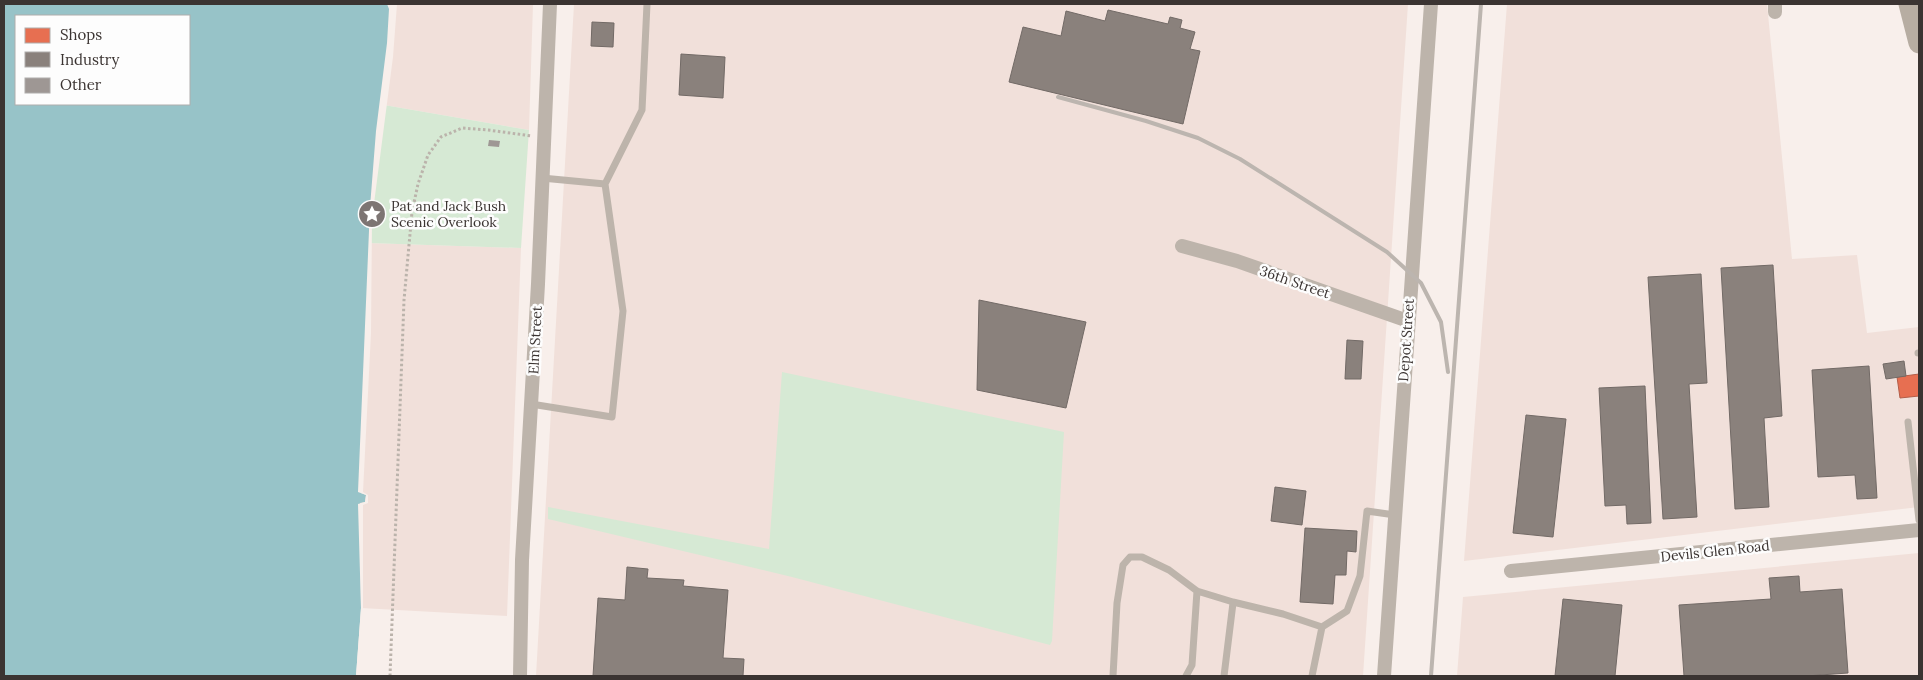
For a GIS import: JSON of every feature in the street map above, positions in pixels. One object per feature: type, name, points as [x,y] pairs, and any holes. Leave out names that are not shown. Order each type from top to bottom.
[{"type":"main road","points":[[1909,4],[1919,42]]},
{"type":"street","name":"Elm Street","points":[[520,676],[522,560],[550,4]]},
{"type":"street","name":"Depot Street","points":[[1384,676],[1430,4]]},
{"type":"street","name":"36th Street","points":[[1182,246],[1237,261],[1408,321]]},
{"type":"street","name":"Devils Glen Road","points":[[1511,571],[1919,530]]},
{"type":"lane","points":[[531,404],[612,417],[622,311],[604,184],[642,110],[647,4]]},
{"type":"lane","points":[[542,178],[604,184]]},
{"type":"lane","points":[[1908,422],[1919,520]]},
{"type":"lane","points":[[1312,676],[1322,627],[1347,611],[1360,576],[1367,511],[1395,515]]},
{"type":"lane","points":[[1113,676],[1117,603],[1123,565],[1130,557],[1142,557],[1169,570],[1197,591],[1283,614],[1322,627]]},
{"type":"lane","points":[[1186,676],[1192,665],[1197,591]]},
{"type":"lane","points":[[1224,676],[1233,602]]},
{"type":"path","points":[[390,676],[404,300],[412,212],[418,184],[428,155],[441,137],[462,128],[534,136],[534,127]]},
{"type":"shaded area","points":[[394,4],[533,4],[529,130],[384,105]]},
{"type":"shaded area","points":[[574,4],[1408,4],[1363,676],[536,676]]},
{"type":"shaded area","points":[[1507,4],[1767,4],[1792,259],[1857,255],[1867,333],[1919,327],[1919,507],[1464,561]]},
{"type":"shaded area","points":[[368,243],[521,248],[507,616],[361,608],[360,503],[369,333]]},
{"type":"shaded area","points":[[1919,553],[1919,676],[1457,676],[1463,597]]},
{"type":"green space","points":[[384,105],[529,130],[521,248],[368,243],[370,202]]},
{"type":"green space","points":[[782,372],[1064,432],[1052,641],[1050,645],[792,577],[548,519],[548,507],[769,549]]},
{"type":"water","points":[[4,4],[394,4],[369,218],[369,333],[361,493],[366,495],[365,502],[360,503],[361,608],[356,676],[4,676]]},
{"type":"pier","points":[[387,4],[397,4],[393,57],[372,219],[371,333],[363,492],[368,495],[368,503],[363,505],[363,608],[359,676],[356,676],[361,608],[358,504],[365,502],[366,495],[358,492],[370,207],[376,131],[387,43],[389,9]]},
{"type":"building: Shops","points":[[1919,374],[1919,396],[1900,398],[1897,377]]},
{"type":"building: Industry","points":[[1108,10],[1168,24],[1170,17],[1182,20],[1180,28],[1195,32],[1190,49],[1200,51],[1183,124],[1009,82],[1023,27],[1061,36],[1066,11],[1105,21]]},
{"type":"building: Industry","points":[[592,22],[614,23],[613,47],[591,46]]},
{"type":"building: Industry","points":[[681,54],[725,57],[723,98],[679,95]]},
{"type":"building: Industry","points":[[1773,265],[1782,416],[1764,418],[1769,507],[1735,509],[1721,268]]},
{"type":"building: Industry","points":[[1701,274],[1707,383],[1689,384],[1697,517],[1663,519],[1648,277]]},
{"type":"building: Industry","points":[[979,300],[1086,322],[1066,408],[977,390]]},
{"type":"building: Industry","points":[[1347,340],[1363,341],[1361,379],[1345,379]]},
{"type":"building: Industry","points":[[1904,361],[1906,376],[1886,379],[1883,364]]},
{"type":"building: Industry","points":[[1869,366],[1877,498],[1857,499],[1855,475],[1818,477],[1812,370]]},
{"type":"building: Industry","points":[[1645,386],[1651,523],[1627,524],[1626,505],[1605,506],[1599,388]]},
{"type":"building: Industry","points":[[1526,415],[1566,419],[1553,537],[1513,533]]},
{"type":"building: Industry","points":[[1275,487],[1306,491],[1302,525],[1271,521]]},
{"type":"building: Industry","points":[[1305,528],[1357,531],[1356,552],[1347,551],[1346,575],[1335,575],[1333,604],[1300,602]]},
{"type":"building: Industry","points":[[627,567],[648,569],[647,578],[684,580],[683,586],[728,590],[723,658],[744,659],[743,676],[593,676],[598,598],[625,600]]},
{"type":"building: Industry","points":[[1799,576],[1800,592],[1842,589],[1848,673],[1806,676],[1684,676],[1679,605],[1771,599],[1769,578]]},
{"type":"building: Industry","points":[[1563,599],[1622,605],[1615,676],[1555,676]]},
{"type":"building: Other","points":[[489,140],[500,141],[499,147],[488,146]]},
{"type":"railway","points":[[1431,676],[1481,4]]},
{"type":"railway","points":[[1058,97],[1146,121],[1198,138],[1240,159],[1387,252],[1421,283],[1441,322],[1448,372]]},
{"type":"place","name":"Pat and Jack Bush Scenic Overlook","points":[[372,214]]}]
